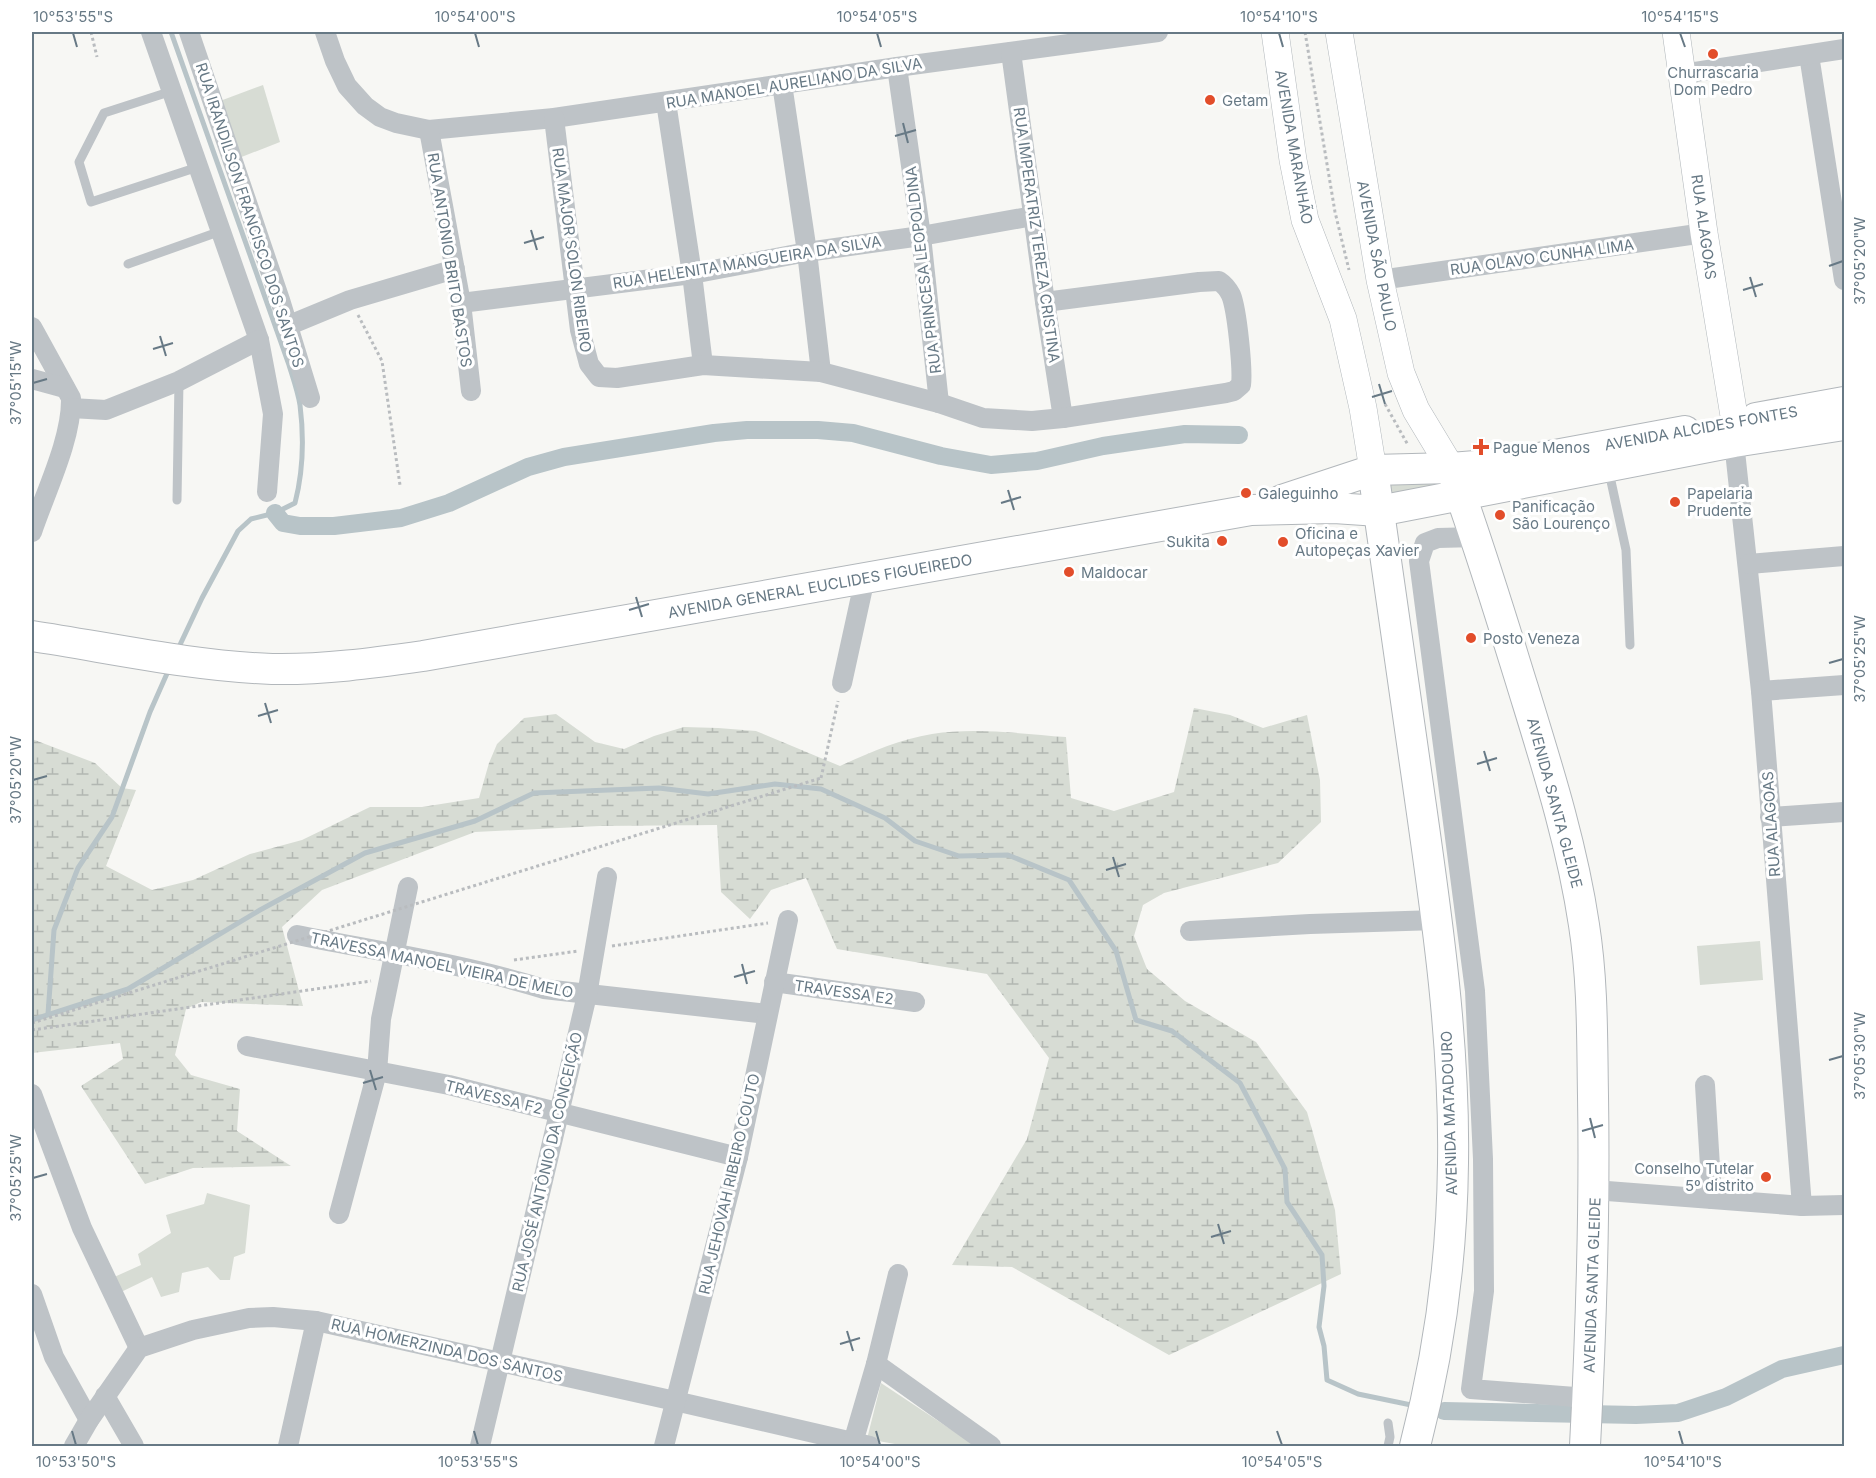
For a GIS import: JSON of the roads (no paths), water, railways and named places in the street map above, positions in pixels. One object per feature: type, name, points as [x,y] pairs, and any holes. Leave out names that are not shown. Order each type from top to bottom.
[{"type":"main road","name":"AVENIDA MARANHÃO","points":[[1275,32],[1290,139],[1305,220],[1343,319],[1363,408],[1373,470]]},
{"type":"main road","name":"AVENIDA SÃO PAULO","points":[[1339,32],[1380,280],[1401,373],[1408,394],[1456,481]]},
{"type":"main road","name":"RUA ALAGOAS","points":[[1676,32],[1735,432]]},
{"type":"main road","name":"AVENIDA ALCIDES FONTES","points":[[1456,481],[1608,466],[1845,402]]},
{"type":"main road","name":"AVENIDA ALCIDES FONTES","points":[[1456,481],[1528,460],[1735,432],[1845,424]]},
{"type":"main road","name":"AVENIDA GENERAL EUCLIDES FIGUEIREDO","points":[[32,636],[196,661],[271,669],[364,664],[423,656],[1251,510],[1373,470],[1456,481]]},
{"type":"main road","name":"AVENIDA MATADOURO","points":[[1373,470],[1437,920],[1449,1065],[1453,1162],[1448,1257],[1431,1377],[1417,1439]]},
{"type":"main road","name":"AVENIDA GENERAL EUCLIDES FIGUEIREDO","points":[[1251,510],[1334,508],[1379,511],[1456,481]]},
{"type":"main road","name":"AVENIDA SANTA GLEIDE","points":[[1456,481],[1476,537],[1549,772],[1573,861],[1581,905],[1591,999],[1594,1190],[1585,1445]]},
{"type":"street","name":"RUA IRANDILSON FRANCISCO DOS SANTOS","points":[[151,32],[259,340],[273,414],[267,492]]},
{"type":"street","name":"RUA IRANDILSON FRANCISCO DOS SANTOS","points":[[189,32],[310,398]]},
{"type":"street","name":"RUA MANOEL AURELIANO DA SILVA","points":[[325,32],[335,61],[348,86],[365,106],[380,117],[429,130],[554,118],[897,67],[1158,32]]},
{"type":"street","points":[[1682,74],[1845,49]]},
{"type":"street","name":"RUA IMPERATRIZ TEREZA CRISTINA","points":[[1011,52],[1063,418]]},
{"type":"street","points":[[1809,55],[1845,280]]},
{"type":"street","name":"RUA PRINCESA LEOPOLDINA","points":[[897,67],[921,236],[939,403]]},
{"type":"street","points":[[783,84],[807,252],[820,372]]},
{"type":"street","points":[[666,102],[703,365],[820,372],[939,403],[983,418],[1032,421],[1226,393],[1241,385],[1241,365],[1233,300],[1224,285],[1215,280],[1045,302]]},
{"type":"street","name":"RUA MAJOR SOLON RIBEIRO","points":[[554,118],[584,350],[592,370],[599,377],[617,378],[703,365]]},
{"type":"street","name":"RUA ANTONIO BRITO BASTOS","points":[[429,130],[461,303],[471,391]]},
{"type":"street","name":"RUA HELENITA MANGUEIRA DA SILVA","points":[[461,303],[692,274],[807,252],[921,236],[1033,216]]},
{"type":"street","name":"RUA OLAVO CUNHA LIMA","points":[[1380,280],[1704,233]]},
{"type":"street","points":[[287,326],[350,300],[454,269]]},
{"type":"street","points":[[32,327],[71,398],[64,439],[32,532]]},
{"type":"street","points":[[71,408],[106,410],[179,381],[259,340]]},
{"type":"street","points":[[32,380],[65,388]]},
{"type":"street","name":"RUA ALAGOAS","points":[[1735,432],[1761,691],[1802,1206]]},
{"type":"street","points":[[1476,537],[1438,538],[1425,543],[1419,561],[1475,992],[1483,1159],[1484,1291],[1471,1389],[1588,1400]]},
{"type":"street","points":[[1749,564],[1845,556]]},
{"type":"street","points":[[842,683],[865,578]]},
{"type":"street","points":[[1761,691],[1845,685]]},
{"type":"street","points":[[1770,817],[1845,812]]},
{"type":"street","name":"RUA JOSÉ ANTÔNIO DA CONCEIÇÃO","points":[[480,1446],[587,995],[607,877]]},
{"type":"street","points":[[339,1214],[377,1072],[381,1019],[408,888]]},
{"type":"street","name":"RUA JEHOVAH RIBEIRO COUTO","points":[[664,1446],[738,1157],[788,920]]},
{"type":"street","points":[[1190,931],[1437,920]]},
{"type":"street","name":"TRAVESSA MANOEL VIEIRA DE MELO","points":[[297,935],[395,954],[544,989],[767,1014]]},
{"type":"street","name":"TRAVESSA E2","points":[[774,982],[915,1002]]},
{"type":"street","name":"TRAVESSA F2","points":[[247,1046],[482,1092],[560,1114],[738,1157]]},
{"type":"street","points":[[1705,1085],[1712,1199]]},
{"type":"street","points":[[32,1094],[82,1227],[139,1348],[89,1420],[74,1446]]},
{"type":"street","points":[[1594,1190],[1802,1206],[1845,1205]]},
{"type":"street","points":[[858,1445],[898,1274]]},
{"type":"street","points":[[32,1294],[54,1357],[89,1420]]},
{"type":"street","name":"RUA HOMERZINDA DOS SANTOS","points":[[139,1348],[193,1330],[249,1318],[273,1317],[316,1321],[675,1401],[858,1445]]},
{"type":"street","points":[[288,1446],[316,1321]]},
{"type":"street","points":[[876,1364],[991,1446]]},
{"type":"street","points":[[105,1396],[134,1446]]},
{"type":"lane","points":[[172,91],[104,113],[79,162],[91,202],[198,167]]},
{"type":"lane","points":[[128,264],[221,231]]},
{"type":"lane","points":[[177,500],[179,381]]},
{"type":"lane","points":[[1608,466],[1626,550],[1630,645]]},
{"type":"lane","points":[[1388,1423],[1390,1437],[1388,1446]]},
{"type":"waterway","points":[[171,32],[289,365],[297,390],[302,429],[300,479],[295,503],[275,513],[251,519],[238,531],[178,649]]},
{"type":"waterway","points":[[275,513],[283,523],[300,526],[334,526],[401,518],[449,503],[528,467],[564,457],[714,433],[747,430],[818,430],[853,433],[941,456],[991,465],[1037,461],[1103,446],[1185,434],[1239,435]]},
{"type":"waterway","points":[[48,1014],[54,930],[78,868],[112,817],[150,712],[169,669]]},
{"type":"waterway","points":[[32,1020],[128,989],[260,910],[365,853],[475,821],[534,793],[659,788],[708,794],[775,784],[821,789],[885,818],[915,841],[959,856],[1008,855],[1069,880],[1116,951],[1136,1020],[1172,1031],[1240,1083],[1285,1169],[1287,1202],[1322,1255],[1324,1286],[1319,1327],[1324,1346],[1327,1380],[1358,1394],[1416,1406]]},
{"type":"waterway","points":[[1444,1411],[1636,1415],[1678,1413],[1726,1397],[1782,1369],[1844,1355]]},
{"type":"place","name":"Churrascaria Dom Pedro","points":[[1713,54]]},
{"type":"place","name":"Getam","points":[[1210,100]]},
{"type":"place","name":"Pague Menos","points":[[1481,447]]},
{"type":"place","name":"Galeguinho","points":[[1246,493]]},
{"type":"place","name":"Papelaria Prudente","points":[[1675,502]]},
{"type":"place","name":"Panificação São Lourenço","points":[[1500,515]]},
{"type":"place","name":"Sukita","points":[[1222,541]]},
{"type":"place","name":"Oficina e Autopeças Xavier","points":[[1283,542]]},
{"type":"place","name":"Maldocar","points":[[1069,572]]},
{"type":"place","name":"Posto Veneza","points":[[1471,638]]},
{"type":"place","name":"Conselho Tutelar 5º distrito","points":[[1766,1177]]}]
